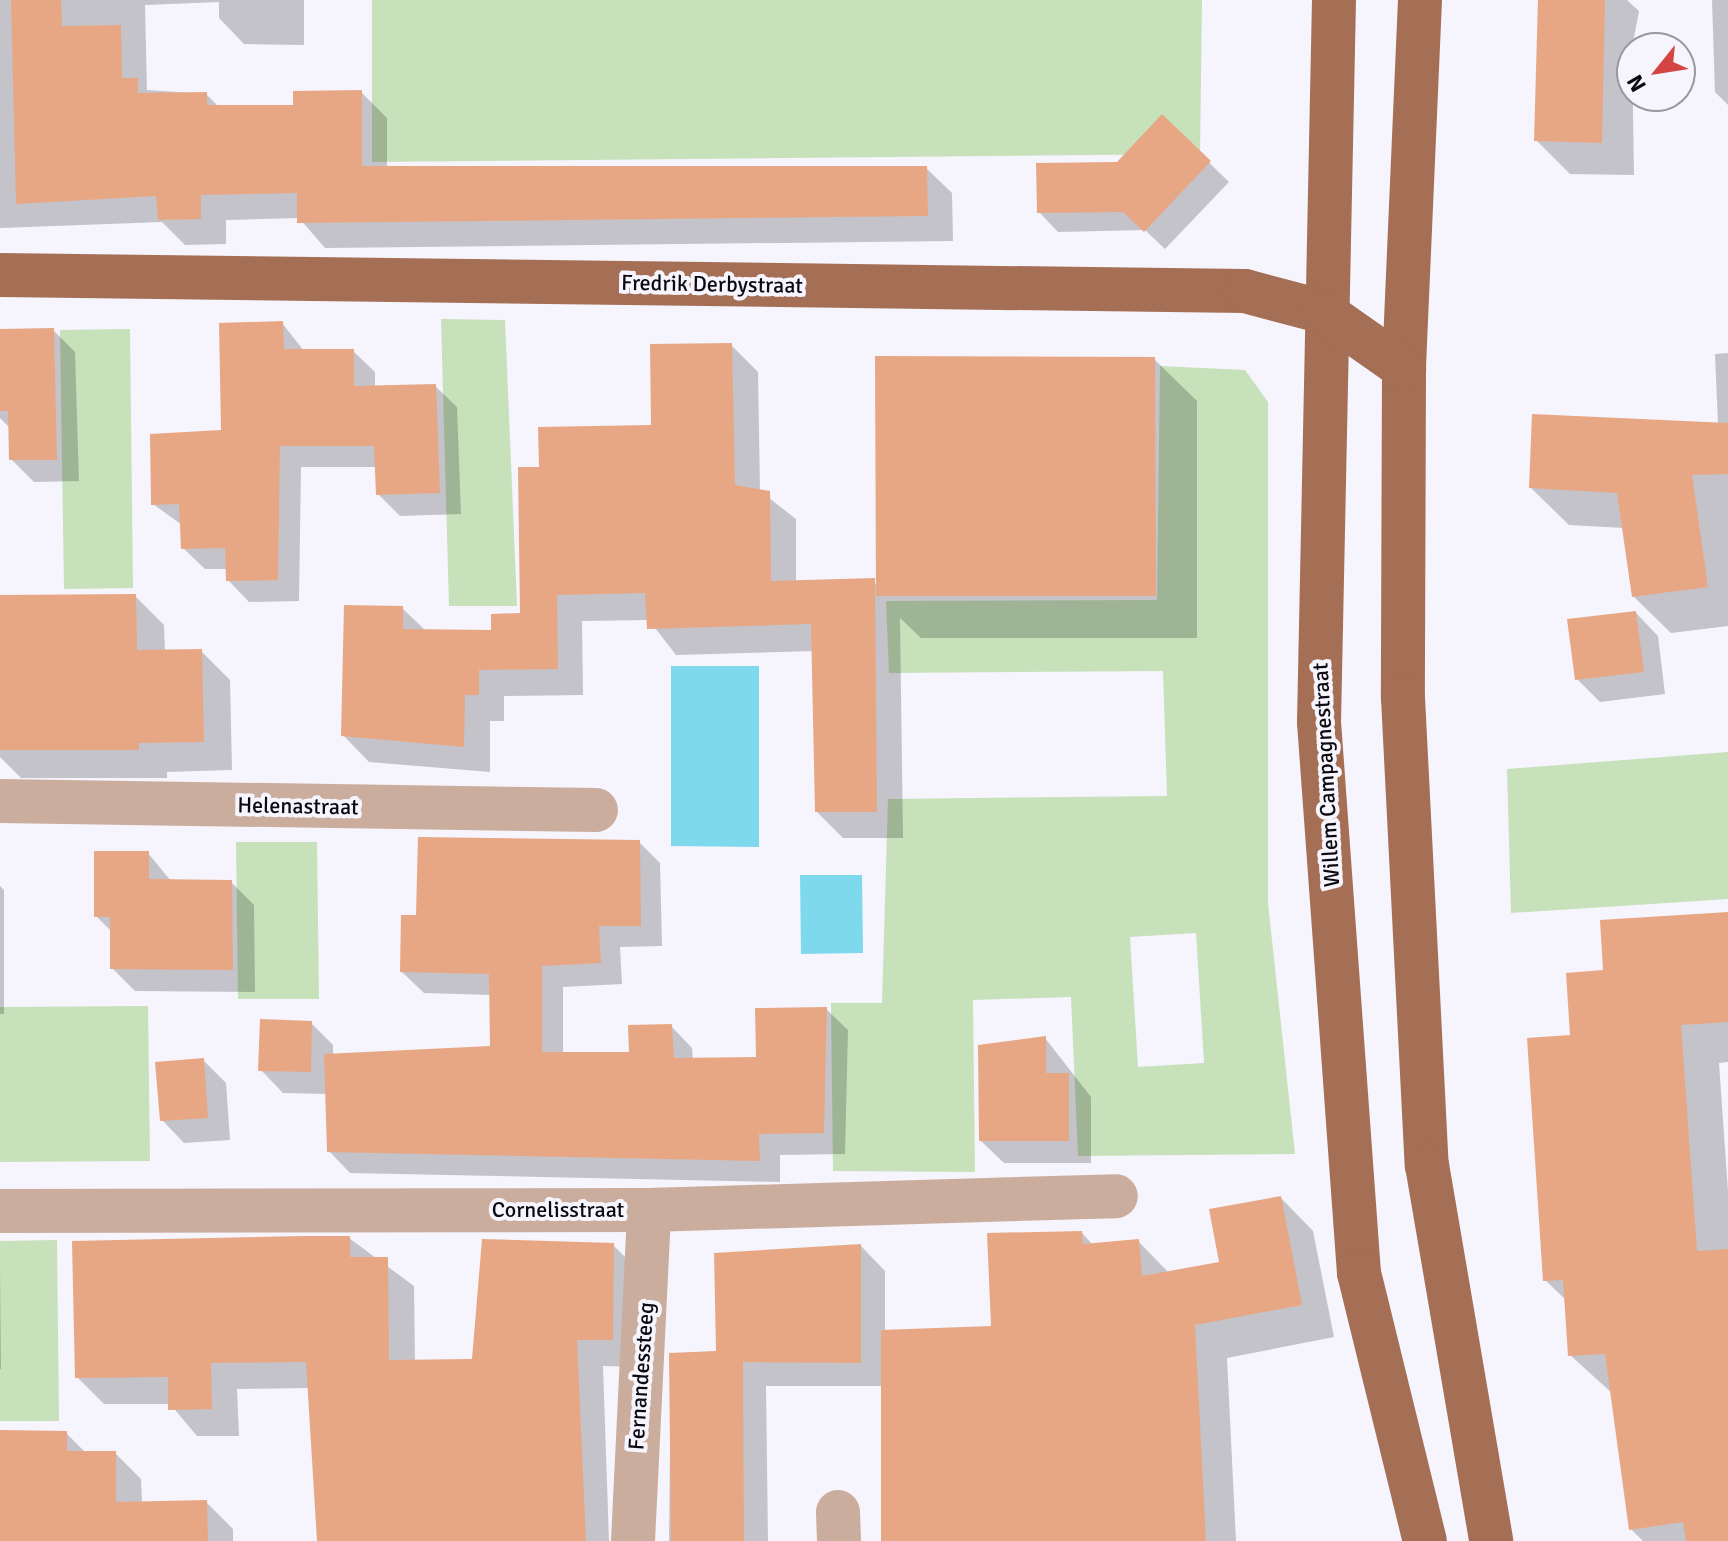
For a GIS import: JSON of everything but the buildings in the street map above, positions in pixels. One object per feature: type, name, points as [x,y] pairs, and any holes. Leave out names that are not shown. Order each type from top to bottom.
[{"type":"main road","name":"Willem Campagnestraat","points":[[1334,0],[1324,312],[1319,722],[1359,1273],[1425,1541]]},
{"type":"main road","points":[[1420,0],[1404,368],[1403,698],[1427,1165],[1491,1541]]},
{"type":"main road","name":"Fredrik Derbystraat","points":[[0,275],[1245,291],[1324,312],[1404,368]]},
{"type":"street","name":"Helenastraat","points":[[0,801],[596,810]]},
{"type":"street","name":"Cornelisstraat","points":[[0,1211],[649,1210],[1116,1196]]},
{"type":"street","name":"Fernandessteeg","points":[[633,1541],[649,1210]]},
{"type":"green space","points":[[372,0],[1202,0],[1200,154],[372,162]]},
{"type":"green space","points":[[441,319],[505,320],[517,606],[449,606]]},
{"type":"green space","points":[[130,329],[133,588],[64,589],[60,330]]},
{"type":"green space","points":[[1160,366],[1245,370],[1268,402],[1268,903],[1295,1154],[1078,1156],[1071,997],[973,1000],[975,1172],[833,1171],[831,1003],[882,1003],[888,799],[1167,796],[1163,671],[889,673],[886,601],[1157,600]],"holes":[[[1196,933],[1204,1063],[1138,1067],[1130,937]]]},
{"type":"green space","points":[[1728,752],[1728,899],[1511,913],[1507,769]]},
{"type":"green space","points":[[236,842],[317,842],[319,999],[238,999]]},
{"type":"green space","points":[[148,1006],[150,1161],[0,1162],[0,1007]]},
{"type":"green space","points":[[57,1240],[59,1421],[0,1421],[0,1241]]},
{"type":"water","points":[[671,666],[759,666],[759,847],[671,846]]},
{"type":"water","points":[[800,875],[862,875],[863,953],[801,954]]}]
